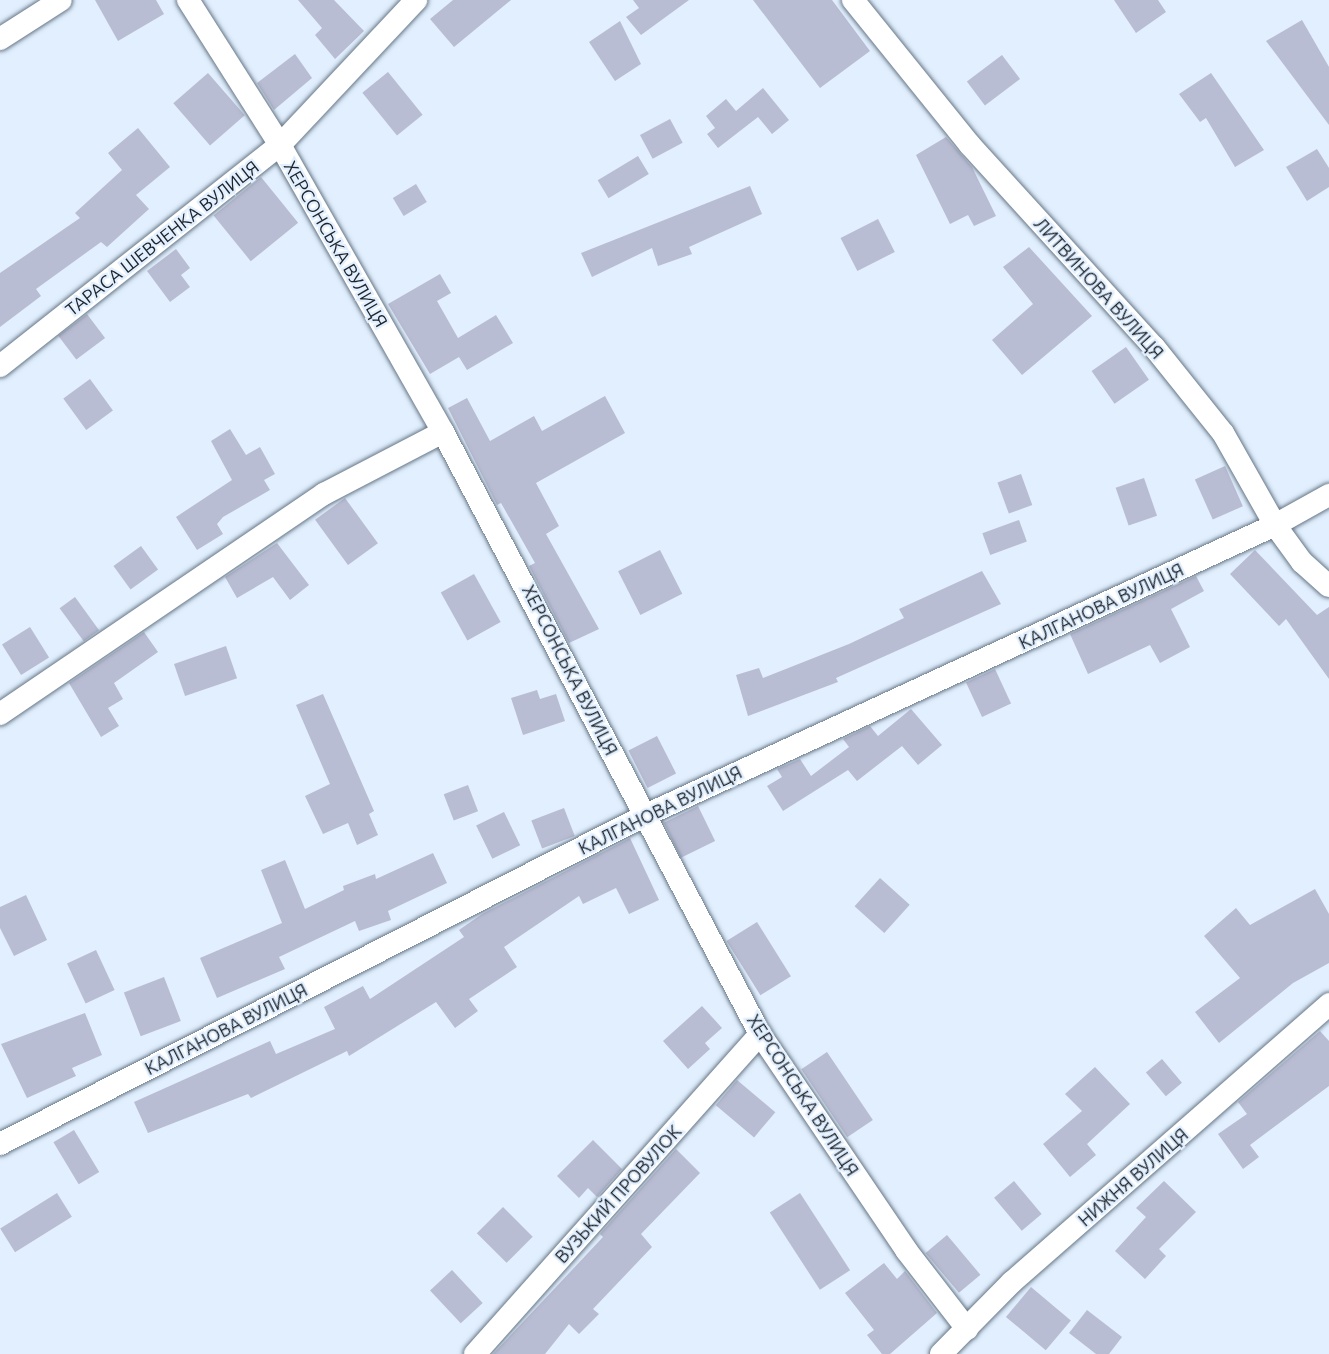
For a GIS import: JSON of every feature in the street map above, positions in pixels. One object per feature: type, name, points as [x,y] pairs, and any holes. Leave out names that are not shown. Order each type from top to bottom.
[{"type":"street","points":[[0,39],[61,0]]},
{"type":"street","name":"ХЕРСОНСЬКА ВУЛИЦЯ","points":[[188,0],[280,145],[443,432],[760,1034],[906,1250],[967,1329]]},
{"type":"street","name":"ТАРАСА ШЕВЧЕНКА ВУЛИЦЯ","points":[[0,366],[280,145],[416,0]]},
{"type":"street","name":"ЛИТВИНОВА ВУЛИЦЯ","points":[[853,0],[970,145],[1154,347],[1223,433],[1275,525],[1302,562],[1329,586]]},
{"type":"street","points":[[0,714],[324,494],[443,432]]},
{"type":"street","name":"КАЛГАНОВА ВУЛИЦЯ","points":[[0,1144],[646,815],[1275,525],[1329,495]]},
{"type":"street","name":"НИЖНЯ ВУЛИЦЯ","points":[[941,1354],[1012,1282],[1329,1004]]},
{"type":"street","name":"ВУЗЬКИЙ ПРОВУЛОК","points":[[475,1354],[760,1034]]},
{"type":"building","points":[[95,0],[156,0],[164,14],[118,41]]},
{"type":"building","points":[[298,0],[334,0],[364,31],[335,59],[315,35],[322,28]]},
{"type":"building","points":[[453,0],[511,0],[454,47],[430,19]]},
{"type":"building","points":[[633,0],[689,0],[641,35],[626,17],[639,8]]},
{"type":"building","points":[[753,0],[832,0],[870,51],[820,88]]},
{"type":"building","points":[[1114,0],[1158,0],[1166,12],[1136,33]]},
{"type":"building","points":[[1302,20],[1329,67],[1329,125],[1266,41]]},
{"type":"building","points":[[620,21],[641,64],[615,81],[589,42]]},
{"type":"building","points":[[295,54],[312,78],[274,110],[257,83]]},
{"type":"building","points":[[1002,55],[1020,79],[985,105],[967,81]]},
{"type":"building","points":[[388,72],[423,115],[397,136],[362,93]]},
{"type":"building","points":[[208,73],[245,115],[210,145],[173,103]]},
{"type":"building","points":[[1211,73],[1264,150],[1235,167],[1206,118],[1200,122],[1179,94]]},
{"type":"building","points":[[763,88],[789,120],[772,134],[758,117],[718,148],[707,134],[715,128],[706,116],[726,99],[736,111]]},
{"type":"building","points":[[670,119],[683,143],[653,159],[640,135]]},
{"type":"building","points":[[138,128],[170,167],[136,195],[149,209],[107,247],[101,242],[36,289],[41,296],[0,327],[0,273],[80,218],[75,213],[122,170],[108,153]]},
{"type":"building","points":[[946,137],[972,167],[996,216],[974,226],[968,215],[950,224],[916,155]]},
{"type":"building","points":[[1317,149],[1329,168],[1329,187],[1307,201],[1286,167]]},
{"type":"building","points":[[638,156],[649,174],[609,198],[598,180]]},
{"type":"building","points":[[261,177],[298,223],[251,261],[214,215]]},
{"type":"building","points":[[416,184],[427,202],[404,216],[393,198]]},
{"type":"building","points":[[750,186],[762,214],[689,247],[692,254],[658,266],[652,248],[592,277],[581,253]]},
{"type":"building","points":[[878,219],[895,252],[857,271],[841,238]]},
{"type":"building","points":[[1029,247],[1092,316],[1022,375],[992,340],[1033,304],[1003,267]]},
{"type":"building","points":[[176,249],[190,268],[181,275],[190,287],[170,302],[147,271]]},
{"type":"building","points":[[440,274],[451,293],[437,301],[458,338],[496,315],[513,343],[467,370],[459,357],[430,374],[388,304]]},
{"type":"building","points":[[87,314],[105,338],[76,360],[58,336]]},
{"type":"building","points":[[1126,347],[1149,380],[1115,404],[1092,371]]},
{"type":"building","points":[[90,379],[113,411],[86,430],[63,398]]},
{"type":"building","points":[[605,396],[625,433],[536,483],[559,526],[546,534],[599,629],[569,643],[529,566],[535,563],[501,503],[497,505],[448,408],[467,398],[490,441],[534,416],[542,431]]},
{"type":"building","points":[[230,429],[246,455],[260,447],[275,474],[264,480],[270,490],[223,517],[217,524],[223,534],[197,550],[176,517],[232,480],[211,441]]},
{"type":"building","points":[[1225,466],[1243,506],[1213,520],[1195,479]]},
{"type":"building","points":[[1021,474],[1032,505],[1009,514],[998,483]]},
{"type":"building","points":[[1144,478],[1157,516],[1129,526],[1116,488]]},
{"type":"building","points":[[345,498],[378,543],[348,565],[315,520]]},
{"type":"building","points":[[1019,520],[1027,542],[990,555],[982,533]]},
{"type":"building","points":[[277,543],[309,585],[290,600],[273,577],[237,598],[225,577]]},
{"type":"building","points":[[141,546],[158,569],[131,589],[113,566]]},
{"type":"building","points":[[660,550],[682,594],[640,615],[618,571]]},
{"type":"building","points":[[1255,550],[1317,615],[1329,607],[1329,679],[1286,619],[1279,626],[1230,574]]},
{"type":"building","points":[[982,571],[1001,604],[836,678],[838,682],[748,716],[736,675],[759,668],[763,678],[849,644],[904,618],[899,609]]},
{"type":"building","points":[[474,574],[501,622],[467,641],[441,592]]},
{"type":"building","points":[[1196,576],[1204,591],[1171,609],[1190,647],[1160,663],[1150,645],[1088,674],[1070,634]]},
{"type":"building","points":[[75,597],[99,630],[84,641],[60,608]]},
{"type":"building","points":[[30,627],[49,658],[21,675],[2,644]]},
{"type":"building","points":[[144,632],[158,652],[114,683],[123,699],[108,708],[119,726],[101,737],[69,683]]},
{"type":"building","points":[[226,646],[237,678],[185,696],[174,664]]},
{"type":"building","points":[[995,669],[1011,703],[982,717],[966,683]]},
{"type":"building","points":[[537,690],[540,699],[556,694],[565,721],[523,735],[511,698]]},
{"type":"building","points":[[323,694],[374,811],[369,814],[378,835],[357,845],[348,823],[323,834],[305,796],[330,784],[296,705]]},
{"type":"building","points":[[911,709],[942,745],[918,765],[902,746],[857,781],[848,770],[783,811],[767,786],[782,777],[777,769],[800,759],[811,776],[849,747],[843,739],[870,726],[878,736]]},
{"type":"building","points":[[657,736],[676,773],[648,788],[628,751]]},
{"type":"building","points":[[468,785],[478,811],[454,820],[444,794]]},
{"type":"building","points":[[698,806],[715,841],[681,858],[664,823]]},
{"type":"building","points":[[564,808],[575,836],[542,849],[531,821]]},
{"type":"building","points":[[504,812],[520,845],[492,859],[476,826]]},
{"type":"building","points":[[630,838],[659,900],[629,914],[616,888],[583,904],[579,896],[504,947],[517,967],[469,999],[478,1011],[455,1028],[436,1002],[349,1056],[347,1051],[251,1098],[248,1094],[148,1133],[134,1102],[270,1041],[276,1054],[335,1029],[324,1007],[363,986],[370,999],[464,937],[459,930],[482,914]]},
{"type":"building","points":[[433,853],[447,883],[388,911],[391,920],[359,931],[355,921],[279,957],[285,969],[217,998],[200,958],[282,923],[261,870],[285,860],[305,909],[344,890],[343,886],[375,874],[376,879]]},
{"type":"building","points":[[880,878],[910,905],[884,933],[855,906]]},
{"type":"building","points":[[1315,889],[1329,914],[1329,963],[1293,983],[1219,1043],[1195,1012],[1240,978],[1204,936],[1236,908],[1250,925]]},
{"type":"building","points":[[26,895],[47,940],[14,956],[0,928],[0,907]]},
{"type":"building","points":[[757,922],[791,976],[760,995],[726,941]]},
{"type":"building","points":[[96,950],[115,990],[86,1003],[67,964]]},
{"type":"building","points":[[164,977],[181,1021],[141,1036],[124,992]]},
{"type":"building","points":[[702,1006],[722,1028],[705,1043],[710,1049],[688,1069],[663,1041]]},
{"type":"building","points":[[85,1013],[102,1055],[72,1068],[76,1076],[27,1098],[1,1044]]},
{"type":"building","points":[[1320,1031],[1329,1041],[1329,1086],[1250,1145],[1259,1157],[1243,1169],[1218,1134],[1247,1114],[1238,1102]]},
{"type":"building","points":[[827,1052],[873,1120],[847,1137],[801,1069]]},
{"type":"building","points":[[1162,1059],[1182,1083],[1166,1096],[1146,1072]]},
{"type":"building","points":[[1095,1067],[1130,1104],[1087,1144],[1096,1155],[1070,1177],[1043,1144],[1082,1111],[1065,1094]]},
{"type":"building","points":[[737,1080],[775,1112],[754,1137],[716,1105]]},
{"type":"building","points":[[74,1130],[99,1172],[79,1184],[53,1142]]},
{"type":"building","points":[[593,1140],[622,1169],[597,1197],[588,1188],[579,1198],[557,1176]]},
{"type":"building","points":[[676,1149],[700,1173],[641,1234],[652,1247],[593,1309],[599,1314],[579,1334],[569,1324],[545,1354],[493,1354],[603,1237],[600,1234]]},
{"type":"building","points":[[1014,1181],[1042,1214],[1022,1231],[994,1198]]},
{"type":"building","points":[[1164,1181],[1196,1212],[1159,1249],[1166,1256],[1145,1279],[1115,1251],[1146,1217],[1136,1208]]},
{"type":"building","points":[[57,1193],[72,1217],[15,1252],[0,1229]]},
{"type":"building","points":[[800,1193],[850,1270],[820,1290],[770,1213]]},
{"type":"building","points":[[503,1207],[533,1237],[507,1263],[477,1233]]},
{"type":"building","points":[[947,1235],[980,1275],[959,1293],[926,1253]]},
{"type":"building","points":[[884,1263],[897,1279],[905,1271],[937,1313],[890,1354],[882,1354],[867,1335],[874,1330],[845,1293]]},
{"type":"building","points":[[452,1270],[483,1303],[461,1323],[430,1290]]},
{"type":"building","points":[[1031,1287],[1071,1320],[1046,1350],[1006,1317]]},
{"type":"building","points":[[1087,1310],[1122,1337],[1109,1354],[1096,1354],[1069,1333]]}]
